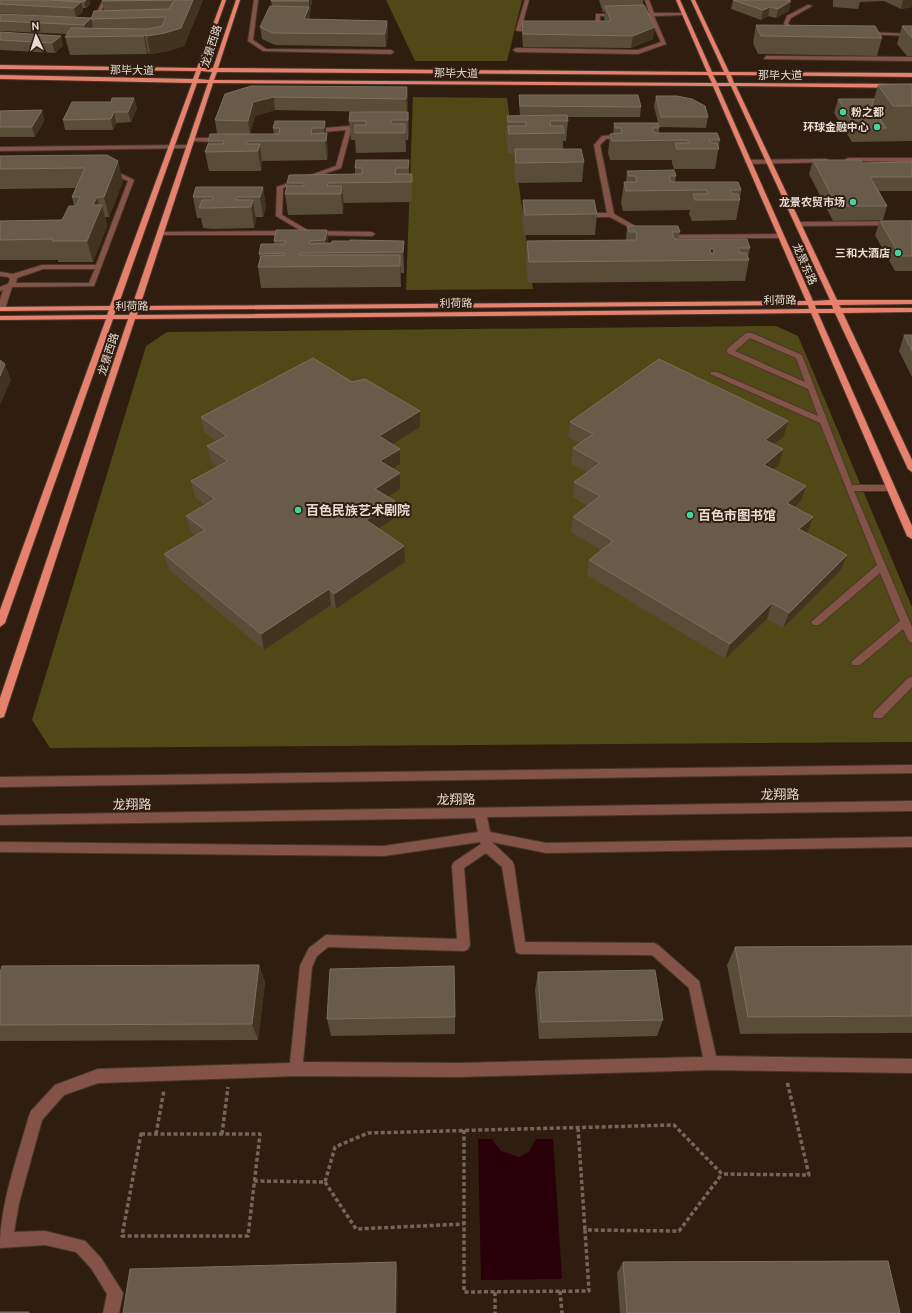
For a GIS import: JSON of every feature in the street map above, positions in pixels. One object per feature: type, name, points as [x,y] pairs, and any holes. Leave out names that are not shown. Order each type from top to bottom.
[{"type":"main road","name":"龙景西路","points":[[0,624],[224,0]]},
{"type":"main road","name":"龙景西路","points":[[0,714],[238,0]]},
{"type":"main road","name":"龙景东路","points":[[678,0],[912,536]]},
{"type":"main road","name":"龙景东路","points":[[693,0],[912,469]]},
{"type":"main road","name":"那毕大道","points":[[0,67],[78,69],[912,75]]},
{"type":"main road","points":[[70,80],[78,69]]},
{"type":"main road","name":"那毕大道","points":[[0,77],[70,80],[912,86]]},
{"type":"main road","name":"利荷路","points":[[0,309],[912,302]]},
{"type":"main road","name":"利荷路","points":[[0,318],[912,310]]},
{"type":"street","points":[[93,23],[105,0]]},
{"type":"street","points":[[256,0],[250,41],[265,50],[391,52]]},
{"type":"street","points":[[527,0],[518,30],[542,30]]},
{"type":"street","points":[[516,50],[638,52],[664,43],[651,15],[647,0]]},
{"type":"street","points":[[801,33],[789,28],[786,23],[789,18],[810,6]]},
{"type":"street","points":[[589,30],[597,30],[598,15],[684,14]]},
{"type":"street","points":[[86,23],[100,23]]},
{"type":"street","points":[[862,33],[912,35]]},
{"type":"street","points":[[766,58],[912,59]]},
{"type":"street","points":[[305,132],[364,127]]},
{"type":"street","points":[[308,233],[279,216],[280,187],[340,167],[349,128]]},
{"type":"street","points":[[611,215],[597,146],[604,137],[627,137]]},
{"type":"street","points":[[0,148],[171,146],[230,140]]},
{"type":"street","points":[[840,160],[912,160]]},
{"type":"street","points":[[748,162],[832,161]]},
{"type":"street","points":[[6,287],[92,285],[131,180],[113,172],[98,172]]},
{"type":"street","points":[[579,215],[611,215],[644,239]]},
{"type":"street","points":[[798,224],[912,223]]},
{"type":"street","points":[[160,234],[372,234]]},
{"type":"street","points":[[658,237],[780,236]]},
{"type":"street","points":[[0,274],[12,277],[42,267],[98,267]]},
{"type":"street","points":[[0,309],[6,287],[14,279],[12,277]]},
{"type":"street","points":[[811,388],[730,351],[749,335],[799,357],[811,388],[824,422],[849,488],[912,639]]},
{"type":"street","points":[[714,374],[824,422]]},
{"type":"street","points":[[849,488],[891,488]]},
{"type":"street","points":[[816,622],[882,566]]},
{"type":"street","points":[[856,662],[905,622]]},
{"type":"street","points":[[878,715],[912,681]]},
{"type":"street","name":"龙翔路","points":[[0,782],[912,769]]},
{"type":"street","name":"龙翔路","points":[[0,820],[912,806]]},
{"type":"street","points":[[480,812],[486,841],[508,865],[520,948],[654,949],[695,985],[711,1063]]},
{"type":"street","points":[[296,1069],[306,966],[313,952],[326,941],[464,944],[458,866],[486,841]]},
{"type":"street","points":[[0,847],[384,851],[486,841],[546,848],[912,842]]},
{"type":"street","points":[[111,1313],[115,1293],[96,1263],[80,1246],[45,1238],[3,1241],[36,1116],[60,1090],[98,1076],[296,1069],[459,1070],[711,1063],[912,1066]]},
{"type":"path","points":[[325,1182],[336,1146],[368,1133],[674,1125],[722,1174],[809,1175],[783,1064]]},
{"type":"path","points":[[222,1134],[230,1071]]},
{"type":"path","points":[[156,1134],[167,1074]]},
{"type":"path","points":[[464,1130],[464,1292],[589,1291],[578,1128]]},
{"type":"path","points":[[141,1134],[222,1134],[260,1134],[248,1236],[122,1236],[141,1134]]},
{"type":"path","points":[[585,1230],[679,1231],[722,1174]]},
{"type":"path","points":[[254,1181],[325,1182]]},
{"type":"path","points":[[325,1182],[356,1229],[464,1224]]},
{"type":"path","points":[[560,1291],[562,1313]]},
{"type":"path","points":[[495,1292],[495,1313]]},
{"type":"shaded area","points":[[386,0],[522,0],[507,61],[415,61]]},
{"type":"shaded area","points":[[413,97],[507,98],[533,289],[406,290]]},
{"type":"shaded area","points":[[776,326],[798,336],[912,607],[912,742],[50,748],[32,720],[146,346],[167,332]]},
{"type":"shaded area","points":[[478,1139],[492,1139],[501,1151],[519,1157],[529,1152],[536,1139],[553,1139],[562,1279],[481,1280]]},
{"type":"building","points":[[0,0],[50,0],[81,2],[74,8],[0,4]]},
{"type":"building","points":[[54,0],[86,0],[84,2]]},
{"type":"building","points":[[103,0],[172,0],[102,1]]},
{"type":"building","points":[[174,0],[193,0],[181,28],[165,33],[147,36],[65,37],[71,28],[148,29],[162,26],[166,17],[91,19],[94,11],[169,9]]},
{"type":"building","points":[[271,0],[309,0],[271,1]]},
{"type":"building","points":[[733,0],[791,1],[778,9],[770,7],[763,10]]},
{"type":"building","points":[[644,5],[655,27],[633,36],[523,34],[522,21],[611,21],[605,6]]},
{"type":"building","points":[[270,6],[309,7],[304,19],[387,21],[385,34],[273,33],[260,27]]},
{"type":"building","points":[[0,14],[91,18],[84,25],[0,21]]},
{"type":"building","points":[[756,25],[875,26],[882,38],[761,36]]},
{"type":"building","points":[[902,26],[912,26],[912,38]]},
{"type":"building","points":[[0,32],[61,36],[52,43],[0,40]]},
{"type":"building","points":[[912,84],[912,106],[893,106],[878,85]]},
{"type":"building","points":[[251,86],[407,87],[406,99],[274,97],[253,102],[248,121],[215,120],[225,94]]},
{"type":"building","points":[[519,95],[638,95],[641,107],[520,106]]},
{"type":"building","points":[[656,96],[677,96],[692,99],[705,106],[708,117],[661,117]]},
{"type":"building","points":[[112,98],[134,98],[128,112],[114,112],[111,119],[63,120],[72,102],[111,102]]},
{"type":"building","points":[[838,99],[874,99],[872,106],[886,128],[856,128]]},
{"type":"building","points":[[42,110],[32,127],[0,127],[0,111]]},
{"type":"building","points":[[350,112],[408,112],[408,120],[391,120],[391,124],[405,124],[405,133],[355,133],[355,125],[366,125],[366,121],[349,121]]},
{"type":"building","points":[[567,115],[568,121],[550,121],[551,126],[563,126],[564,133],[509,134],[508,126],[526,126],[526,122],[508,122],[507,116]]},
{"type":"building","points":[[275,121],[325,121],[324,128],[312,128],[311,134],[327,133],[326,141],[247,141],[246,144],[260,144],[258,151],[205,152],[208,144],[223,144],[224,141],[208,141],[210,134],[279,134],[280,128],[273,128]]},
{"type":"building","points":[[614,123],[658,123],[659,128],[652,128],[654,133],[717,133],[720,140],[709,140],[711,143],[717,143],[719,149],[677,149],[675,143],[689,143],[687,140],[612,141],[610,134],[622,133],[621,128],[615,128]]},
{"type":"building","points":[[515,149],[581,149],[584,162],[516,163]]},
{"type":"building","points":[[107,155],[118,161],[104,197],[97,197],[93,205],[102,205],[87,241],[52,241],[53,239],[0,240],[0,221],[62,220],[69,206],[76,206],[80,197],[72,197],[85,168],[0,169],[0,156]]},
{"type":"building","points":[[356,160],[409,160],[408,168],[396,168],[395,174],[412,174],[412,182],[328,183],[327,186],[342,186],[341,194],[285,194],[287,186],[304,186],[304,183],[287,183],[289,175],[362,174],[362,168],[355,168]]},
{"type":"building","points":[[813,160],[860,160],[862,163],[912,162],[912,177],[870,177],[887,206],[837,206]]},
{"type":"building","points":[[674,170],[676,176],[669,176],[671,182],[738,182],[741,190],[730,190],[732,194],[738,194],[740,200],[695,200],[693,194],[708,194],[706,190],[626,191],[624,182],[637,182],[635,176],[629,176],[627,171]]},
{"type":"building","points":[[196,187],[263,187],[260,197],[237,197],[236,200],[253,200],[251,207],[199,208],[202,200],[212,200],[213,197],[193,197]]},
{"type":"building","points":[[523,200],[594,200],[597,214],[525,215]]},
{"type":"building","points":[[880,221],[912,221],[912,256],[900,256]]},
{"type":"building","points":[[627,226],[678,226],[680,232],[672,232],[674,239],[747,239],[750,248],[738,248],[740,253],[746,253],[749,260],[529,262],[527,241],[637,240],[636,232],[629,232]],"holes":[[[710,249],[713,249],[714,253],[711,253]]]},
{"type":"building","points":[[276,230],[327,230],[325,240],[310,241],[309,244],[332,243],[332,241],[350,240],[404,241],[403,252],[299,253],[299,255],[400,255],[400,266],[258,267],[261,256],[285,255],[285,253],[259,254],[261,244],[285,244],[286,241],[274,241]]},
{"type":"building","points":[[904,335],[912,335],[912,351]]},
{"type":"building","name":"百色民族艺术剧院","points":[[313,358],[352,382],[365,379],[420,411],[379,436],[400,449],[380,461],[400,473],[375,489],[395,501],[366,520],[404,546],[334,594],[329,589],[261,634],[164,554],[205,530],[186,516],[215,499],[191,481],[228,461],[207,446],[227,436],[201,417]]},
{"type":"building","name":"百色市图书馆","points":[[659,359],[788,421],[765,440],[783,449],[764,465],[806,486],[787,503],[813,517],[799,529],[847,555],[789,613],[772,603],[730,644],[589,560],[613,541],[573,517],[600,496],[574,482],[600,463],[573,448],[593,434],[570,422]]},
{"type":"building","points":[[0,360],[5,364],[0,376]]},
{"type":"building","points":[[912,946],[912,1016],[748,1017],[735,947]]},
{"type":"building","points":[[259,965],[252,1024],[0,1025],[0,973],[2,966]]},
{"type":"building","points":[[454,966],[455,1017],[327,1019],[330,969]]},
{"type":"building","points":[[655,970],[663,1020],[541,1022],[538,972]]},
{"type":"building","points":[[888,1261],[900,1313],[627,1313],[623,1262]]},
{"type":"building","points":[[396,1262],[395,1313],[123,1313],[130,1269]]},
{"type":"building","points":[[29,1312],[29,1313],[0,1313]]},
{"type":"place","name":"粉之都","points":[[843,112]]},
{"type":"place","name":"环球金融中心","points":[[877,127]]},
{"type":"place","name":"龙景农贸市场","points":[[853,202]]},
{"type":"place","name":"三和大酒店","points":[[898,253]]},
{"type":"place","name":"百色民族艺术剧院","points":[[298,510]]},
{"type":"place","name":"百色市图书馆","points":[[690,515]]}]
